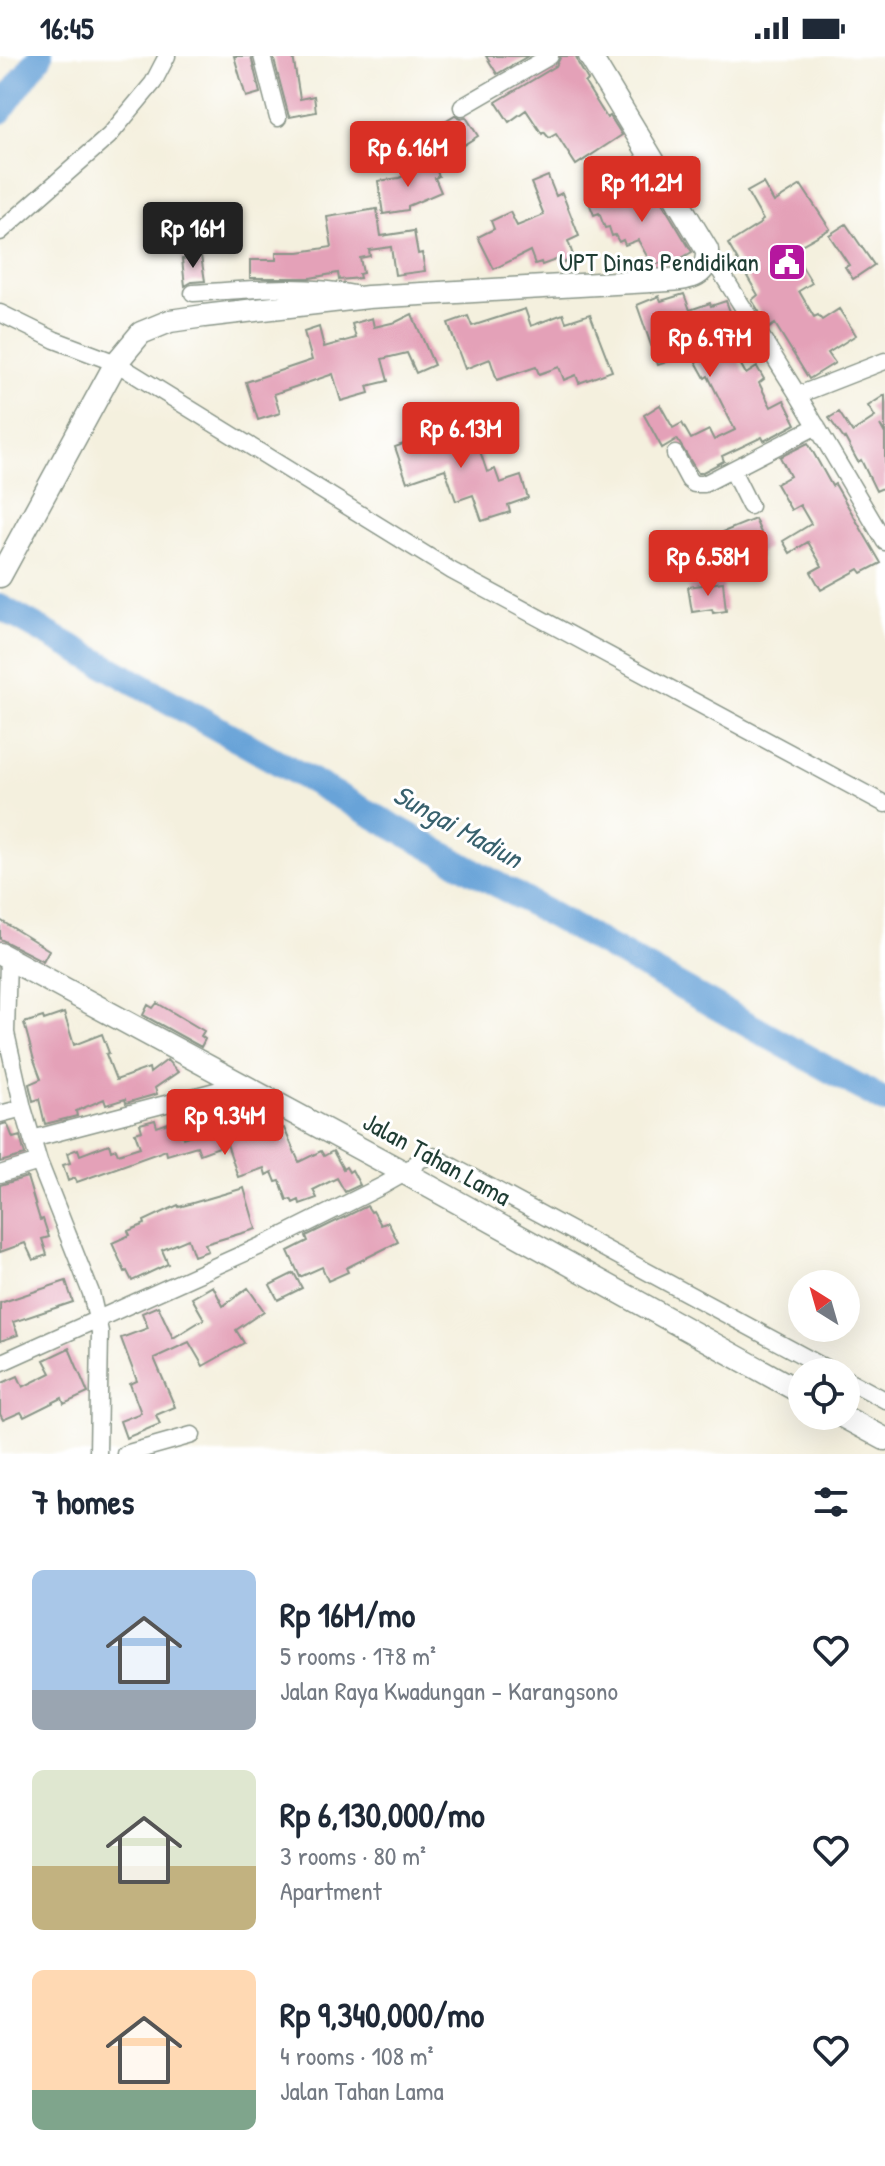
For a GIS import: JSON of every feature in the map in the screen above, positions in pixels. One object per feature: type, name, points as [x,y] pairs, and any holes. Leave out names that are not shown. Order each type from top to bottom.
[{"type":"main road","points":[[0,576],[116,363],[141,333],[170,321],[368,297],[562,288],[692,277],[704,269],[708,261],[707,250],[590,56]]},
{"type":"main road","name":"Jalan Tahan Lama","points":[[4,957],[405,1173],[788,1385]]},
{"type":"main road","points":[[860,1426],[885,1439]]},
{"type":"street","points":[[0,232],[109,136],[153,83],[167,56]]},
{"type":"street","points":[[262,56],[278,118]]},
{"type":"street","points":[[462,107],[550,56]]},
{"type":"street","points":[[707,250],[885,542]]},
{"type":"street","points":[[692,277],[712,281],[734,291]]},
{"type":"street","points":[[193,293],[273,288],[335,290],[368,297]]},
{"type":"street","points":[[0,313],[55,340],[116,363],[452,571],[885,804]]},
{"type":"street","points":[[798,395],[885,361]]},
{"type":"street","points":[[675,454],[689,480],[694,484],[704,484],[817,426]]},
{"type":"street","points":[[732,470],[750,506]]},
{"type":"street","points":[[4,957],[6,1033],[23,1108],[39,1162],[91,1293],[100,1332],[98,1454]]},
{"type":"street","points":[[32,1139],[242,1084]]},
{"type":"street","points":[[0,1114],[23,1108]]},
{"type":"street","points":[[0,1363],[220,1266],[382,1186],[427,1156],[442,1160],[807,1358]]},
{"type":"street","points":[[0,1174],[39,1162]]},
{"type":"street","points":[[860,1387],[885,1400]]},
{"type":"street","points":[[125,1454],[192,1435]]},
{"type":"building","points":[[234,56],[251,56],[260,93],[246,97]]},
{"type":"building","points":[[273,56],[293,56],[300,99],[314,96],[316,112],[289,117]]},
{"type":"building","points":[[486,56],[528,56],[497,74]]},
{"type":"building","points":[[561,56],[576,56],[588,80],[585,83],[622,135],[576,165],[556,134],[549,138],[544,132],[542,134],[526,110],[509,122],[496,102],[556,66]]},
{"type":"building","points":[[455,115],[466,117],[478,136],[457,149],[453,142],[447,146],[435,127]]},
{"type":"building","points":[[433,163],[441,192],[408,206],[408,210],[383,214],[378,181],[399,178]]},
{"type":"building","points":[[548,176],[556,196],[562,193],[579,236],[568,241],[574,258],[563,263],[561,258],[542,265],[541,262],[535,264],[530,251],[494,269],[478,237],[494,229],[491,221],[510,212],[517,226],[544,215],[531,183]]},
{"type":"building","points":[[763,183],[774,202],[801,185],[830,229],[792,250],[812,283],[799,291],[814,317],[818,315],[822,320],[839,309],[856,335],[828,353],[835,363],[809,379],[775,324],[769,328],[752,300],[758,295],[728,244],[763,220],[747,192]]},
{"type":"building","points":[[652,186],[692,252],[678,260],[653,267],[638,240],[625,245],[623,240],[619,242],[615,235],[612,236],[609,227],[605,228],[599,213],[594,215],[588,200],[619,187],[623,198]]},
{"type":"building","points":[[377,209],[381,236],[414,231],[425,271],[395,275],[391,247],[369,250],[370,256],[360,258],[363,273],[359,274],[360,278],[339,280],[338,273],[310,278],[250,278],[250,260],[276,260],[276,252],[332,247],[327,217]]},
{"type":"building","points":[[846,224],[874,265],[853,279],[845,267],[849,265],[829,235]]},
{"type":"building","points":[[201,256],[205,281],[185,286],[182,259]]},
{"type":"building","points":[[684,294],[690,310],[726,301],[737,330],[724,334],[746,374],[757,367],[764,379],[759,383],[771,407],[784,400],[796,424],[764,441],[762,437],[722,456],[724,461],[701,473],[698,473],[677,439],[662,448],[644,415],[660,405],[673,428],[682,423],[691,439],[709,430],[714,440],[735,430],[708,376],[705,378],[691,353],[658,365],[637,305],[659,296],[661,301]]},
{"type":"building","points":[[525,309],[531,326],[563,314],[566,322],[590,314],[612,371],[579,383],[576,375],[564,380],[559,367],[539,374],[536,367],[497,380],[490,359],[465,369],[448,323],[468,316],[472,326]]},
{"type":"building","points":[[412,314],[434,365],[416,373],[407,353],[382,359],[388,381],[367,386],[369,393],[341,401],[333,374],[274,394],[280,413],[258,420],[246,382],[312,360],[304,332],[319,327],[324,347],[356,338],[352,324],[372,318],[374,327]]},
{"type":"building","points":[[885,395],[885,432],[880,425],[885,434],[885,487],[876,491],[861,460],[858,462],[829,418],[839,412],[852,432],[875,417],[868,406]]},
{"type":"building","points":[[462,427],[462,430],[472,427],[487,472],[495,469],[500,483],[521,476],[528,498],[508,505],[510,512],[482,521],[473,495],[456,501],[445,469],[407,482],[395,447]]},
{"type":"building","points":[[808,443],[881,563],[862,573],[859,569],[821,590],[811,572],[822,566],[808,542],[790,553],[783,541],[811,524],[800,505],[791,510],[776,484],[790,476],[780,457]]},
{"type":"building","points":[[755,519],[768,549],[750,562],[745,551],[733,556],[723,532]]},
{"type":"building","points":[[723,582],[726,611],[713,613],[712,609],[692,612],[688,587]]},
{"type":"building","points":[[0,920],[49,950],[43,961],[0,939]]},
{"type":"building","points":[[157,1003],[204,1031],[201,1036],[205,1039],[201,1047],[143,1015],[148,1005],[153,1008]]},
{"type":"building","points":[[64,1013],[74,1045],[102,1034],[116,1080],[149,1068],[150,1073],[167,1060],[178,1072],[155,1088],[157,1094],[106,1105],[104,1099],[76,1111],[77,1116],[45,1124],[39,1099],[33,1101],[29,1084],[41,1079],[24,1023]]},
{"type":"building","points":[[155,1120],[157,1127],[177,1120],[183,1138],[232,1121],[234,1126],[248,1121],[253,1137],[284,1128],[299,1162],[321,1151],[324,1156],[333,1151],[343,1169],[352,1170],[360,1185],[345,1192],[337,1178],[313,1190],[317,1198],[300,1204],[299,1200],[293,1203],[291,1199],[287,1200],[280,1181],[276,1182],[272,1172],[266,1175],[264,1168],[238,1177],[227,1144],[200,1154],[197,1146],[167,1155],[166,1150],[77,1182],[75,1178],[68,1181],[63,1165],[70,1163],[67,1153],[78,1149],[80,1155],[109,1144],[111,1151],[116,1149],[118,1154],[140,1147],[135,1133],[142,1131],[140,1124]]},
{"type":"building","points":[[7,1123],[13,1138],[20,1136],[25,1155],[0,1162],[0,1125]]},
{"type":"building","points":[[27,1177],[40,1220],[43,1219],[49,1237],[42,1239],[47,1255],[33,1260],[25,1243],[0,1252],[0,1185]]},
{"type":"building","points":[[244,1188],[256,1229],[205,1244],[208,1251],[194,1256],[188,1239],[162,1250],[168,1264],[132,1281],[125,1272],[112,1243],[130,1235],[128,1231],[178,1205]]},
{"type":"building","points":[[367,1206],[381,1225],[388,1222],[398,1242],[346,1268],[348,1272],[328,1281],[322,1267],[300,1277],[288,1251],[308,1241],[306,1236]]},
{"type":"building","points":[[294,1273],[302,1288],[278,1300],[270,1285]]},
{"type":"building","points":[[66,1281],[73,1302],[13,1322],[18,1335],[0,1341],[0,1303]]},
{"type":"building","points":[[213,1286],[223,1306],[248,1288],[264,1311],[236,1330],[244,1343],[203,1366],[189,1342],[154,1358],[175,1407],[156,1415],[160,1424],[126,1438],[120,1421],[141,1413],[130,1384],[137,1381],[121,1338],[148,1328],[142,1313],[158,1306],[173,1338],[204,1319],[192,1298]]},
{"type":"building","points":[[69,1348],[88,1393],[64,1404],[62,1398],[24,1417],[21,1412],[3,1420],[0,1414],[0,1384],[18,1376],[23,1387],[51,1373],[44,1360]]},
{"type":"waterway","points":[[0,111],[40,56]]},
{"type":"waterway","name":"Sungai Madiun","points":[[0,607],[885,1101]]},
{"type":"place","name":"UPT Dinas Pendidikan","points":[[787,262]]}]
